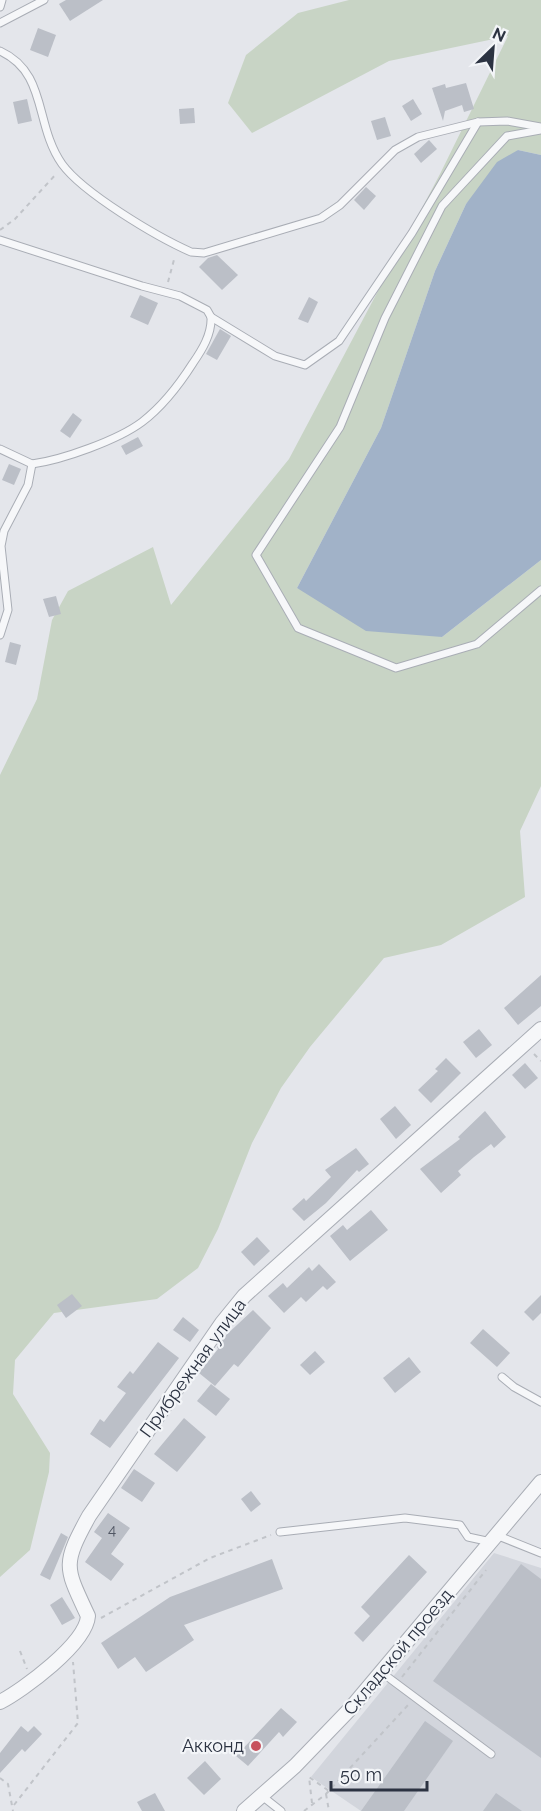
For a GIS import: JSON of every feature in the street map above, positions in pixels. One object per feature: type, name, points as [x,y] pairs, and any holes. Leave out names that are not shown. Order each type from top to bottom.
[{"type":"street","name":"Прибрежная улица","points":[[83,1629],[88,1616],[69,1577],[67,1561],[73,1544],[89,1516],[222,1323],[262,1277],[346,1206],[541,1029]]},
{"type":"street","name":"Складской проезд","points":[[244,1811],[317,1745],[541,1482]]},
{"type":"street","points":[[0,1702],[33,1679],[71,1647],[83,1629]]},
{"type":"lane","points":[[0,7],[2,0]]},
{"type":"lane","points":[[0,23],[44,0]]},
{"type":"lane","points":[[0,51],[27,70],[33,80],[43,127],[64,166],[114,208],[191,252],[204,253],[321,218],[340,205],[395,150],[418,137],[478,122],[507,121],[541,128]]},
{"type":"lane","points":[[0,240],[142,286],[166,291],[196,303],[207,310],[211,317],[275,356],[305,364],[339,340],[412,233],[478,122]]},
{"type":"lane","points":[[541,128],[507,136],[442,206],[385,318],[340,427],[256,555],[298,628],[396,668],[477,644],[541,590]]},
{"type":"lane","points":[[0,449],[32,464],[56,460],[141,423],[164,402],[189,370],[207,339],[211,317]]},
{"type":"lane","points":[[0,634],[8,610],[1,546],[4,531],[28,485],[32,464]]},
{"type":"lane","points":[[502,1377],[514,1387],[541,1402]]},
{"type":"lane","points":[[280,1532],[405,1518],[460,1526],[468,1537],[493,1538],[541,1553]]},
{"type":"lane","points":[[381,1672],[491,1754]]},
{"type":"lane","points":[[262,1796],[282,1811]]},
{"type":"path","points":[[0,230],[15,219],[64,166]]},
{"type":"path","points":[[166,291],[177,246]]},
{"type":"path","points":[[83,1629],[210,1558],[280,1532]]},
{"type":"path","points":[[396,1684],[488,1567]]},
{"type":"path","points":[[14,1805],[78,1723],[77,1688],[71,1647]]},
{"type":"path","points":[[20,1652],[33,1679]]},
{"type":"path","points":[[304,1811],[327,1792],[415,1698]]},
{"type":"path","points":[[312,1805],[309,1777],[327,1792],[329,1811]]},
{"type":"path","points":[[0,1778],[8,1784],[14,1805],[13,1811]]},
{"type":"shaded area","points":[[494,1553],[541,1568],[541,1811],[361,1811],[311,1777]]},
{"type":"green space","points":[[349,0],[541,0],[541,155],[518,150],[466,204],[435,271],[381,428],[297,588],[442,637],[541,560],[541,786],[520,831],[525,897],[441,945],[384,958],[310,1047],[281,1088],[252,1143],[218,1229],[198,1268],[157,1299],[54,1313],[15,1360],[13,1394],[50,1453],[49,1472],[30,1550],[0,1577],[0,775],[37,699],[52,620],[68,591],[153,547],[171,605],[289,459],[440,174],[508,36],[389,61],[252,133],[228,103],[246,55],[298,13]]},
{"type":"water","points":[[518,150],[541,155],[541,560],[442,637],[366,631],[297,588],[381,428],[435,271],[466,204],[497,162]]},
{"type":"building","points":[[66,0],[103,0],[70,21],[59,4]]},
{"type":"building","points":[[38,28],[56,35],[48,57],[30,50]]},
{"type":"building","points":[[466,83],[474,109],[464,112],[462,105],[445,111],[443,121],[432,88],[445,84],[446,88]]},
{"type":"building","points":[[27,99],[32,121],[18,124],[13,102]]},
{"type":"building","points":[[413,99],[422,114],[411,121],[402,106]]},
{"type":"building","points":[[194,108],[195,123],[180,124],[179,109]]},
{"type":"building","points":[[385,117],[391,136],[377,140],[371,121]]},
{"type":"building","points":[[429,140],[437,149],[421,163],[414,154]]},
{"type":"building","points":[[366,187],[376,196],[364,210],[354,200]]},
{"type":"building","points":[[217,255],[238,275],[222,290],[199,267],[208,258]]},
{"type":"building","points":[[140,295],[158,303],[148,325],[130,317]]},
{"type":"building","points":[[309,297],[318,302],[308,323],[298,319]]},
{"type":"building","points":[[220,329],[231,336],[217,360],[206,354]]},
{"type":"building","points":[[73,413],[82,420],[70,438],[60,431]]},
{"type":"building","points":[[138,437],[143,446],[126,455],[121,446]]},
{"type":"building","points":[[9,464],[21,469],[14,485],[2,480]]},
{"type":"building","points":[[56,596],[61,614],[49,617],[43,599]]},
{"type":"building","points":[[10,642],[21,645],[16,665],[5,662]]},
{"type":"building","points":[[541,975],[541,1006],[518,1025],[504,1008]]},
{"type":"building","points":[[479,1029],[492,1045],[476,1058],[463,1042]]},
{"type":"building","points":[[446,1058],[461,1073],[431,1103],[418,1090],[438,1071],[435,1069]]},
{"type":"building","points":[[525,1063],[538,1078],[525,1089],[512,1075]]},
{"type":"building","points":[[395,1106],[411,1125],[396,1139],[380,1119]]},
{"type":"building","points":[[485,1111],[506,1137],[494,1148],[491,1144],[474,1157],[458,1171],[461,1175],[441,1193],[420,1169],[460,1139],[458,1137]]},
{"type":"building","points":[[356,1148],[369,1164],[359,1172],[357,1170],[326,1203],[304,1221],[292,1209],[304,1198],[306,1201],[331,1177],[325,1170]]},
{"type":"building","points":[[371,1210],[388,1230],[350,1261],[330,1236],[343,1225],[347,1230]]},
{"type":"building","points":[[257,1237],[270,1251],[254,1266],[241,1252]]},
{"type":"building","points":[[319,1264],[336,1282],[327,1290],[323,1286],[306,1302],[301,1297],[284,1313],[268,1296],[283,1283],[287,1288],[309,1267],[312,1271]]},
{"type":"building","points":[[72,1294],[82,1306],[66,1318],[57,1305]]},
{"type":"building","points":[[541,1295],[541,1313],[533,1321],[524,1312]]},
{"type":"building","points":[[253,1310],[271,1328],[238,1367],[234,1364],[215,1386],[199,1373],[218,1349],[223,1338]]},
{"type":"building","points":[[183,1317],[199,1330],[190,1342],[173,1330]]},
{"type":"building","points":[[483,1329],[510,1353],[497,1367],[470,1343]]},
{"type":"building","points":[[158,1342],[179,1358],[110,1448],[90,1434],[100,1419],[104,1422],[126,1393],[117,1387],[130,1371],[133,1374]]},
{"type":"building","points":[[315,1351],[325,1362],[310,1375],[300,1365]]},
{"type":"building","points":[[409,1357],[421,1372],[395,1393],[383,1378]]},
{"type":"building","points":[[211,1384],[230,1399],[216,1416],[197,1401]]},
{"type":"building","points":[[184,1418],[206,1437],[177,1472],[154,1454]]},
{"type":"building","points":[[134,1469],[155,1483],[142,1502],[121,1488]]},
{"type":"building","points":[[251,1491],[261,1504],[251,1512],[241,1499]]},
{"type":"building","points":[[108,1513],[130,1528],[111,1554],[124,1564],[111,1581],[85,1562],[102,1538],[94,1532]]},
{"type":"building","points":[[61,1533],[68,1537],[50,1580],[40,1575]]},
{"type":"building","points":[[409,1555],[427,1572],[363,1642],[354,1633],[370,1616],[361,1607]]},
{"type":"building","points":[[272,1559],[283,1589],[184,1625],[194,1640],[146,1672],[135,1657],[118,1669],[101,1643],[170,1597]]},
{"type":"building","points":[[521,1564],[541,1579],[541,1758],[433,1681]]},
{"type":"building","points":[[62,1597],[75,1618],[62,1625],[50,1605]]},
{"type":"building","name":"Акконд","points":[[281,1708],[297,1722],[283,1737],[279,1732],[248,1766],[236,1756]]},
{"type":"building","points":[[425,1721],[453,1741],[404,1811],[361,1811]]},
{"type":"building","points":[[21,1726],[28,1732],[34,1726],[42,1734],[25,1752],[22,1749],[0,1773],[0,1753]]},
{"type":"building","points":[[205,1761],[221,1779],[204,1795],[187,1778]]},
{"type":"building","points":[[155,1793],[165,1811],[142,1811],[137,1802]]},
{"type":"building","points":[[496,1793],[522,1811],[483,1811]]},
{"type":"place","name":"Акконд","points":[[256,1746]]}]
